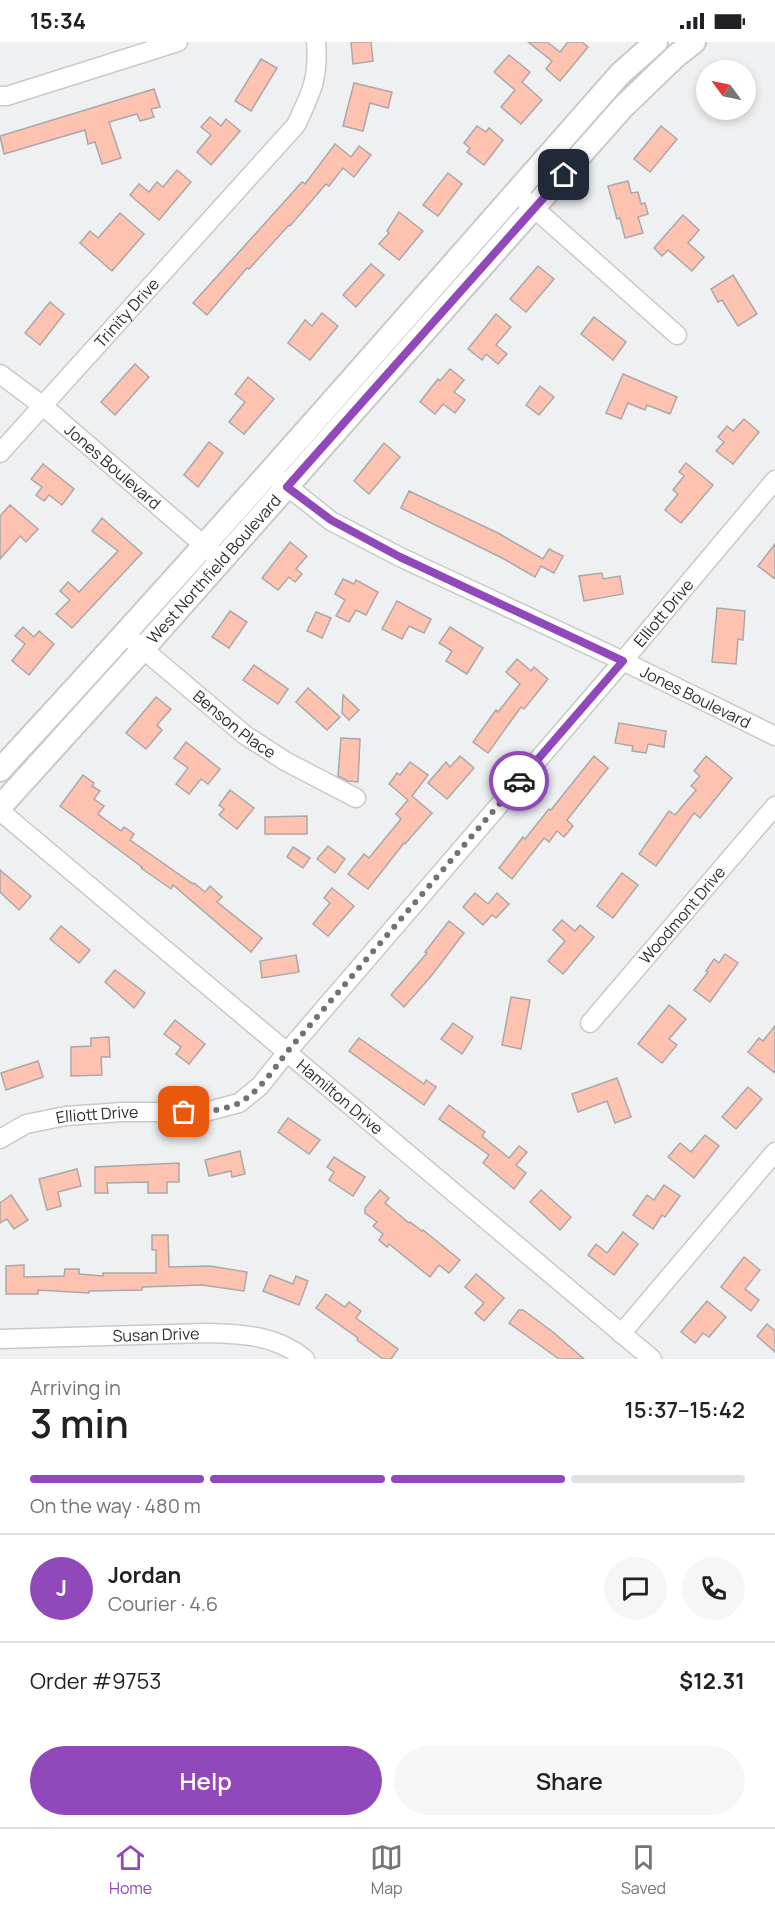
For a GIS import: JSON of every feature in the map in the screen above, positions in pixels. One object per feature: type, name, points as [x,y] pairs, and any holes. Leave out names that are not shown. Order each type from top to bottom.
[{"type":"main road","name":"West Northfield Boulevard","points":[[0,770],[125,634],[620,74],[656,42]]},
{"type":"main road","name":"West Northfield Boulevard","points":[[0,809],[623,107],[676,56],[694,42]]},
{"type":"street","points":[[0,96],[7,96],[178,42]]},
{"type":"street","name":"Trinity Drive","points":[[0,453],[296,125],[314,87],[318,64],[316,42]]},
{"type":"street","points":[[516,192],[677,335]]},
{"type":"street","name":"Jones Boulevard","points":[[0,374],[43,406],[222,561]]},
{"type":"street","name":"Jones Boulevard","points":[[270,471],[287,487],[331,520],[400,557],[623,661],[775,736]]},
{"type":"street","name":"Elliott Drive","points":[[0,1139],[26,1124],[66,1116],[122,1112],[205,1112],[239,1103],[260,1086],[775,480]]},
{"type":"street","name":"Benson Place","points":[[125,634],[245,735],[285,761],[356,798]]},
{"type":"street","name":"Woodmont Drive","points":[[590,1023],[775,806]]},
{"type":"street","name":"Hamilton Drive","points":[[0,809],[652,1359]]},
{"type":"street","points":[[621,1334],[775,1152]]},
{"type":"street","name":"Susan Drive","points":[[0,1339],[240,1334],[264,1337],[279,1342],[305,1359]]},
{"type":"building","points":[[351,42],[371,42],[373,61],[353,64]]},
{"type":"building","points":[[528,42],[547,42],[560,52],[568,42],[582,42],[588,47],[560,81],[546,69],[552,61]]},
{"type":"building","points":[[509,55],[530,72],[522,82],[542,100],[521,124],[501,107],[515,90],[494,72]]},
{"type":"building","points":[[261,59],[277,68],[251,111],[235,101]]},
{"type":"building","points":[[354,83],[392,92],[388,108],[370,103],[363,131],[343,126]]},
{"type":"building","points":[[154,89],[160,107],[151,109],[154,117],[140,121],[137,114],[109,122],[121,158],[102,164],[95,142],[88,144],[85,130],[4,154],[0,136]]},
{"type":"building","points":[[210,117],[221,126],[226,119],[240,131],[211,165],[197,152],[211,135],[201,127]]},
{"type":"building","points":[[477,126],[486,132],[489,128],[503,140],[484,165],[467,152],[470,148],[464,143]]},
{"type":"building","points":[[661,126],[677,139],[650,172],[634,159]]},
{"type":"building","points":[[335,144],[351,157],[359,146],[371,155],[354,177],[343,168],[329,186],[326,184],[290,226],[249,269],[247,268],[207,315],[193,303],[302,182],[305,184]]},
{"type":"building","points":[[177,170],[191,182],[159,220],[130,195],[139,184],[149,192],[157,182],[163,187]]},
{"type":"building","points":[[448,173],[462,184],[438,216],[423,205]]},
{"type":"building","points":[[628,181],[631,193],[638,192],[641,204],[645,203],[648,214],[638,217],[643,233],[625,238],[608,186]]},
{"type":"building","points":[[399,212],[423,231],[399,260],[379,244],[389,233],[387,231]]},
{"type":"building","points":[[120,213],[144,234],[112,271],[80,243],[90,231],[98,238]]},
{"type":"building","points":[[683,215],[699,230],[688,243],[704,257],[692,271],[668,250],[662,256],[654,248]]},
{"type":"building","points":[[371,264],[384,275],[356,307],[343,295]]},
{"type":"building","points":[[538,266],[554,279],[526,312],[510,299]]},
{"type":"building","points":[[733,275],[757,314],[738,326],[722,300],[718,302],[711,289]]},
{"type":"building","points":[[50,302],[64,314],[40,345],[25,333]]},
{"type":"building","points":[[322,313],[338,326],[310,360],[288,343],[305,320],[312,326]]},
{"type":"building","points":[[496,314],[511,327],[496,345],[507,354],[498,364],[486,354],[482,360],[468,349]]},
{"type":"building","points":[[594,317],[626,342],[613,360],[581,334]]},
{"type":"building","points":[[135,364],[149,377],[115,415],[101,402]]},
{"type":"building","points":[[450,369],[464,380],[454,392],[465,400],[455,413],[443,404],[435,414],[420,402],[438,379],[440,381]]},
{"type":"building","points":[[623,374],[677,397],[670,414],[647,405],[645,410],[628,403],[621,419],[606,413]]},
{"type":"building","points":[[248,377],[274,399],[244,434],[229,422],[245,402],[235,394]]},
{"type":"building","points":[[540,386],[554,397],[539,415],[526,405]]},
{"type":"building","points":[[744,419],[759,432],[733,464],[716,451],[724,442],[718,437],[727,426],[733,431]]},
{"type":"building","points":[[209,442],[223,453],[198,487],[184,475]]},
{"type":"building","points":[[384,443],[400,457],[369,494],[354,481]]},
{"type":"building","points":[[686,463],[713,485],[681,523],[665,510],[678,494],[673,490],[684,476],[679,472]]},
{"type":"building","points":[[43,464],[74,489],[62,505],[49,495],[44,501],[36,495],[42,487],[31,479]]},
{"type":"building","points":[[409,491],[498,533],[543,559],[549,549],[563,556],[554,573],[541,566],[535,577],[504,559],[401,508]]},
{"type":"building","points":[[10,505],[38,529],[26,542],[20,536],[0,559],[0,516]]},
{"type":"building","points":[[102,518],[142,553],[72,628],[56,614],[70,600],[60,591],[68,582],[79,592],[118,551],[92,531]]},
{"type":"building","points":[[290,542],[307,556],[296,569],[302,574],[295,582],[289,577],[278,590],[262,578]]},
{"type":"building","points":[[775,544],[775,579],[758,566]]},
{"type":"building","points":[[602,573],[603,579],[620,576],[623,594],[584,601],[579,576]]},
{"type":"building","points":[[343,579],[354,584],[356,580],[378,592],[366,615],[356,610],[349,622],[336,616],[345,600],[335,594]]},
{"type":"building","points":[[397,601],[431,619],[424,633],[409,626],[402,639],[382,629]]},
{"type":"building","points":[[717,608],[745,611],[743,640],[738,639],[736,664],[712,662]]},
{"type":"building","points":[[230,611],[247,622],[229,648],[212,637]]},
{"type":"building","points":[[316,612],[331,618],[322,638],[307,631]]},
{"type":"building","points":[[23,627],[34,637],[39,631],[54,644],[29,675],[12,661],[25,644],[15,636]]},
{"type":"building","points":[[450,627],[483,648],[467,674],[446,661],[452,651],[439,643]]},
{"type":"building","points":[[517,659],[531,671],[534,667],[548,679],[524,709],[521,707],[488,753],[473,742],[496,710],[498,712],[520,684],[506,672]]},
{"type":"building","points":[[254,665],[288,689],[278,704],[243,680]]},
{"type":"building","points":[[308,688],[340,717],[327,730],[296,702]]},
{"type":"building","points":[[343,695],[359,710],[349,720],[342,713]]},
{"type":"building","points":[[156,697],[171,709],[157,725],[162,730],[146,749],[126,733]]},
{"type":"building","points":[[619,723],[666,731],[664,747],[648,744],[646,753],[632,751],[633,746],[615,743]]},
{"type":"building","points":[[341,738],[360,739],[358,782],[348,781],[338,776]]},
{"type":"building","points":[[186,742],[220,769],[208,784],[201,779],[189,794],[176,784],[188,768],[174,758]]},
{"type":"building","points":[[460,756],[474,768],[447,799],[428,783],[446,762],[450,767]]},
{"type":"building","points":[[594,756],[608,768],[567,820],[573,826],[564,837],[557,831],[549,842],[544,838],[512,879],[499,868],[523,837],[525,839],[549,809],[551,810]]},
{"type":"building","points":[[706,756],[732,778],[700,818],[694,813],[656,866],[639,854],[669,811],[675,815],[696,790],[691,786],[700,776],[694,771]]},
{"type":"building","points":[[410,762],[428,775],[412,796],[432,813],[404,843],[368,889],[348,874],[364,854],[369,858],[401,819],[396,814],[408,800],[389,784],[397,773],[400,775]]},
{"type":"building","points":[[83,775],[94,783],[92,786],[100,791],[94,799],[104,806],[98,814],[121,831],[124,827],[134,834],[130,840],[205,892],[210,886],[222,897],[217,902],[262,938],[251,952],[173,885],[171,889],[60,806]]},
{"type":"building","points":[[230,790],[254,808],[237,829],[219,815],[224,809],[219,805]]},
{"type":"building","points":[[307,816],[307,834],[265,834],[265,817]]},
{"type":"building","points":[[328,846],[345,859],[335,873],[317,859]]},
{"type":"building","points":[[293,847],[310,858],[303,868],[287,857]]},
{"type":"building","points":[[0,870],[31,896],[19,910],[0,892]]},
{"type":"building","points":[[622,873],[638,885],[613,918],[597,906]]},
{"type":"building","points":[[332,888],[354,906],[328,936],[313,924],[330,903],[324,898]]},
{"type":"building","points":[[475,893],[488,904],[497,893],[509,904],[496,918],[492,915],[483,925],[463,907]]},
{"type":"building","points":[[562,920],[575,931],[580,925],[594,937],[563,974],[548,961],[565,941],[553,930]]},
{"type":"building","points":[[449,921],[464,933],[404,1007],[391,995],[427,953],[425,952]]},
{"type":"building","points":[[61,926],[90,950],[79,963],[50,939]]},
{"type":"building","points":[[725,954],[738,963],[710,1002],[694,990],[708,972],[706,971],[714,959],[719,963]]},
{"type":"building","points":[[296,955],[299,972],[262,978],[260,961]]},
{"type":"building","points":[[115,970],[145,993],[134,1008],[105,982]]},
{"type":"building","points":[[511,997],[530,1000],[521,1049],[502,1045]]},
{"type":"building","points":[[669,1005],[686,1019],[669,1039],[677,1045],[662,1063],[638,1044]]},
{"type":"building","points":[[175,1020],[205,1044],[189,1064],[176,1054],[181,1047],[164,1034]]},
{"type":"building","points":[[453,1023],[473,1037],[462,1054],[441,1039]]},
{"type":"building","points":[[775,1026],[775,1073],[748,1052],[759,1038],[763,1041]]},
{"type":"building","points":[[109,1037],[110,1057],[101,1057],[102,1075],[71,1076],[71,1047],[91,1046],[91,1038]]},
{"type":"building","points":[[359,1038],[424,1084],[426,1080],[436,1087],[424,1105],[349,1051]]},
{"type":"building","points":[[38,1061],[43,1077],[6,1090],[1,1073]]},
{"type":"building","points":[[617,1078],[631,1117],[615,1123],[607,1101],[578,1112],[572,1094]]},
{"type":"building","points":[[748,1087],[762,1099],[736,1129],[722,1117]]},
{"type":"building","points":[[449,1105],[485,1132],[482,1136],[509,1158],[519,1146],[527,1152],[516,1165],[526,1173],[514,1189],[483,1163],[489,1155],[439,1119]]},
{"type":"building","points":[[288,1118],[320,1140],[309,1154],[278,1132]]},
{"type":"building","points":[[705,1135],[719,1146],[694,1178],[668,1157],[680,1143],[691,1152]]},
{"type":"building","points":[[240,1151],[245,1174],[232,1177],[231,1171],[209,1176],[205,1160]]},
{"type":"building","points":[[334,1157],[365,1177],[353,1196],[329,1180],[334,1172],[327,1167]]},
{"type":"building","points":[[179,1163],[179,1182],[167,1182],[167,1193],[148,1193],[148,1182],[107,1183],[108,1193],[95,1193],[95,1167]]},
{"type":"building","points":[[77,1169],[81,1186],[58,1192],[61,1206],[47,1210],[39,1179]]},
{"type":"building","points":[[664,1185],[680,1196],[665,1217],[662,1215],[653,1229],[633,1215],[647,1195],[654,1200]]},
{"type":"building","points":[[380,1190],[389,1198],[385,1203],[460,1260],[449,1273],[439,1265],[430,1277],[389,1244],[387,1247],[379,1240],[383,1234],[373,1226],[377,1222],[365,1213],[365,1208]]},
{"type":"building","points":[[541,1190],[571,1217],[560,1230],[530,1202]]},
{"type":"building","points":[[11,1195],[28,1220],[14,1229],[7,1219],[0,1223],[0,1203]]},
{"type":"building","points":[[623,1232],[638,1244],[614,1275],[588,1255],[596,1244],[607,1253]]},
{"type":"building","points":[[152,1235],[168,1235],[169,1267],[210,1266],[247,1272],[244,1291],[202,1285],[142,1287],[142,1290],[89,1291],[89,1293],[38,1290],[38,1294],[6,1294],[6,1266],[24,1265],[24,1277],[64,1276],[65,1269],[79,1269],[79,1274],[103,1276],[103,1273],[156,1273],[156,1250],[152,1250]]},
{"type":"building","points":[[744,1257],[760,1270],[745,1289],[759,1300],[751,1311],[721,1287]]},
{"type":"building","points":[[476,1274],[504,1298],[484,1321],[475,1313],[484,1303],[465,1287]]},
{"type":"building","points":[[270,1275],[293,1284],[296,1276],[308,1281],[299,1305],[263,1291]]},
{"type":"building","points":[[326,1294],[345,1307],[349,1302],[361,1311],[356,1318],[398,1349],[391,1359],[383,1359],[316,1308]]},
{"type":"building","points":[[707,1301],[726,1317],[709,1337],[703,1333],[695,1343],[681,1332]]},
{"type":"building","points":[[519,1310],[523,1310],[553,1332],[584,1359],[559,1359],[509,1323]]},
{"type":"building","points":[[767,1324],[775,1331],[775,1352],[757,1336]]},
{"type":"way so far","points":[[184,1112],[205,1112],[239,1103],[260,1086],[519,781]]},
{"type":"route","points":[[519,781],[623,661],[400,557],[331,520],[287,487],[564,175]]}]
